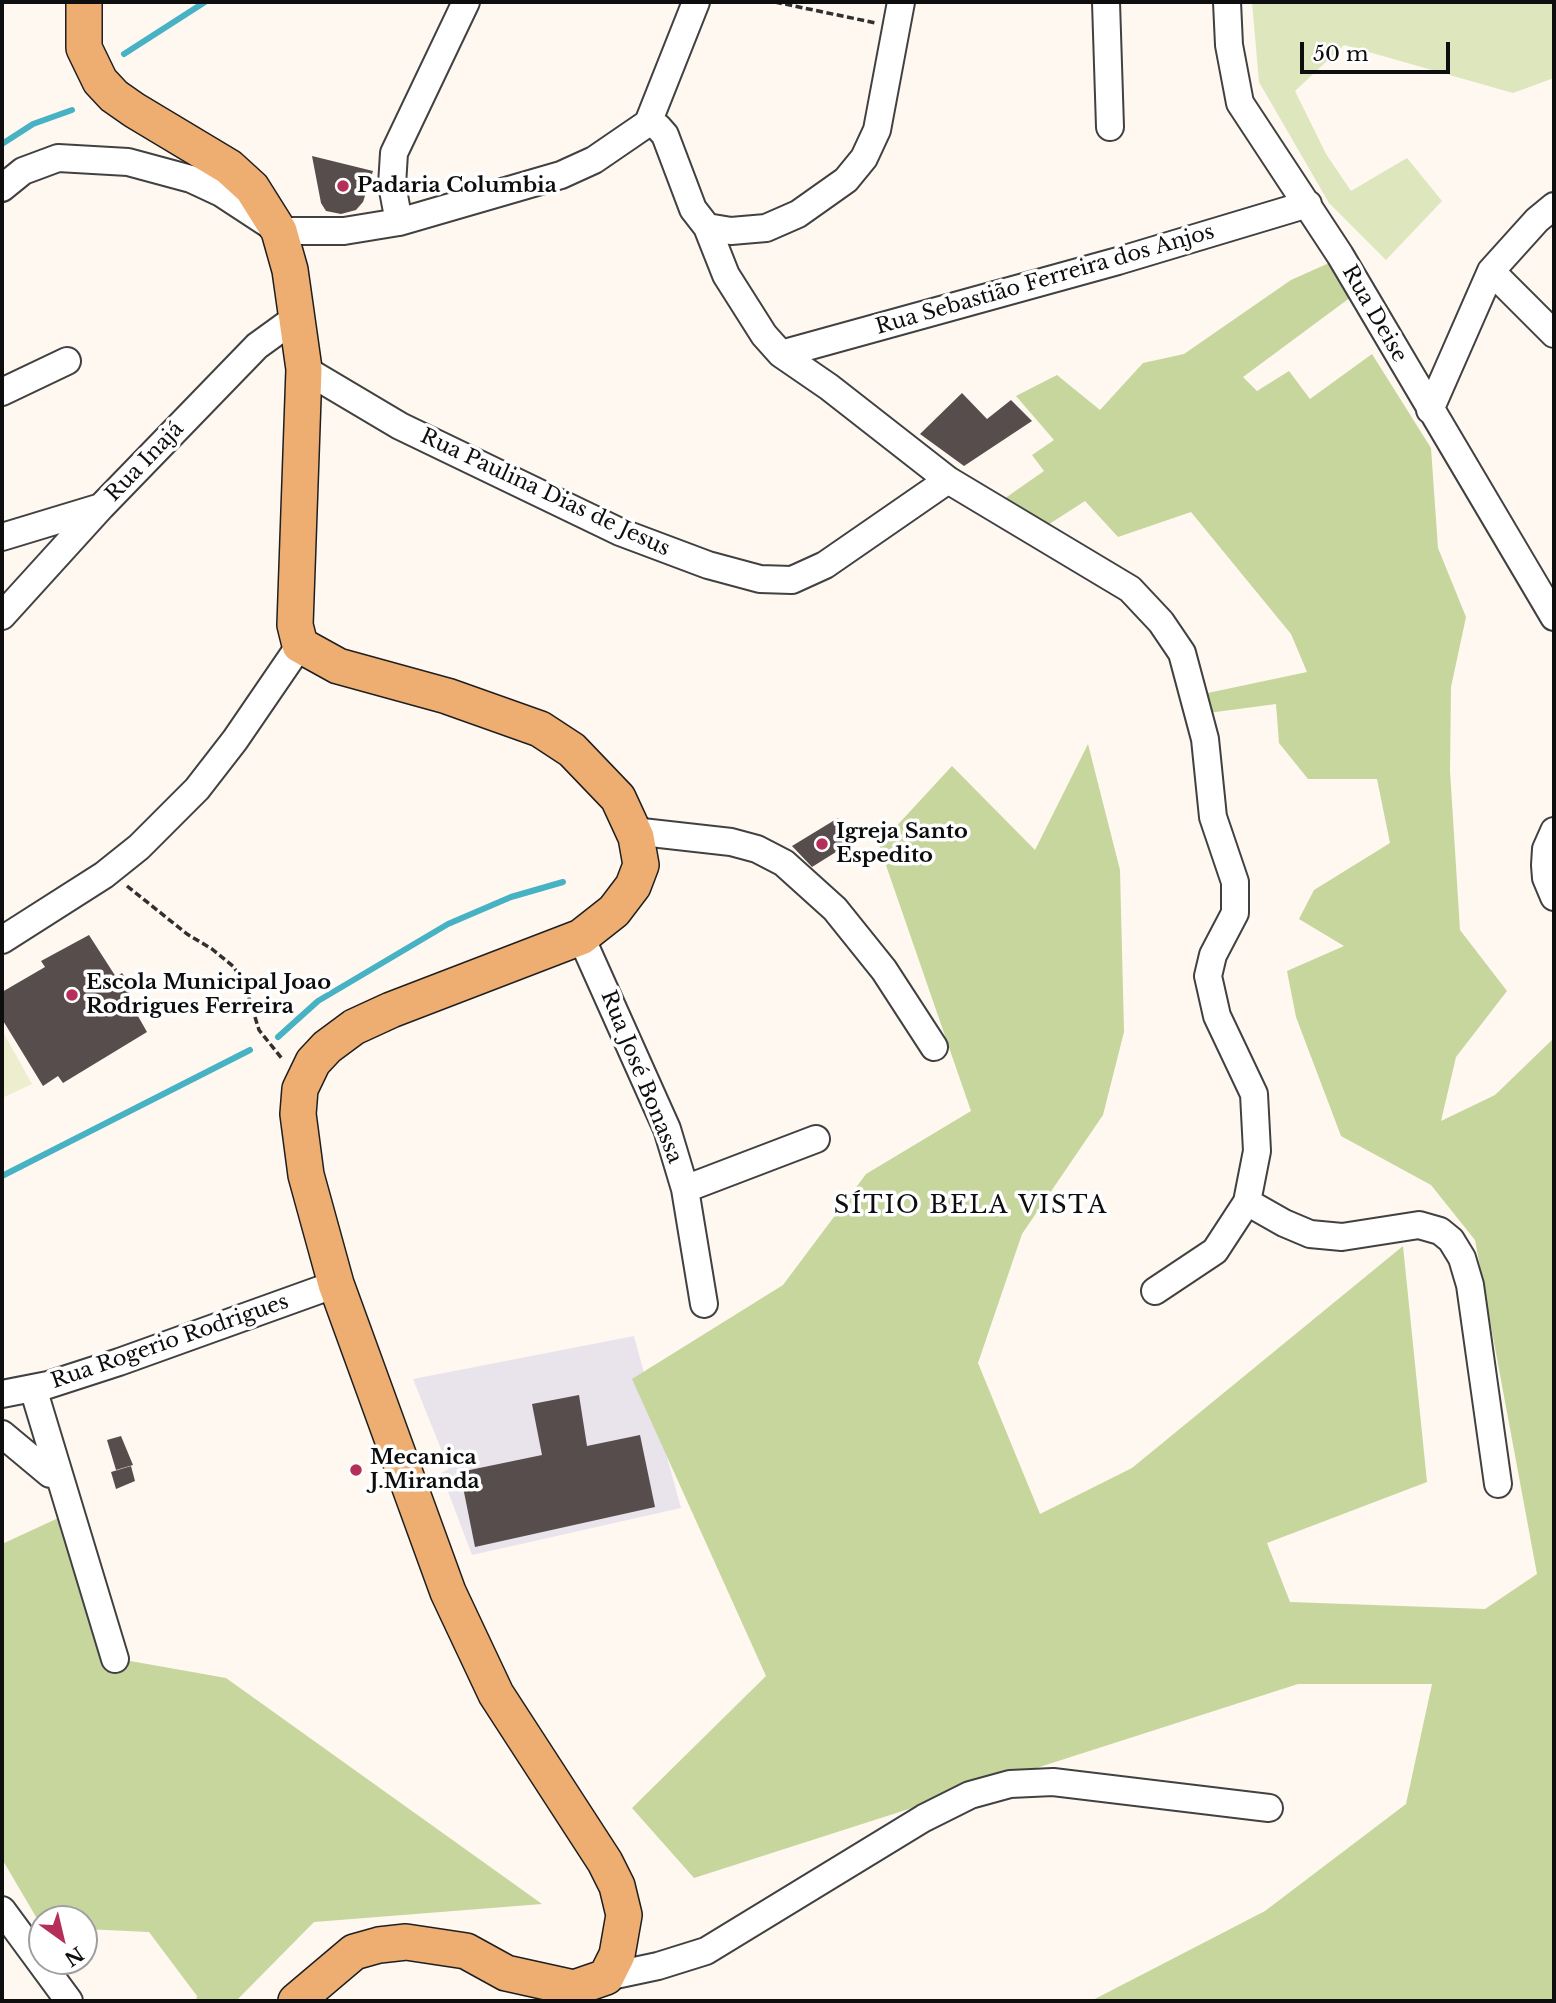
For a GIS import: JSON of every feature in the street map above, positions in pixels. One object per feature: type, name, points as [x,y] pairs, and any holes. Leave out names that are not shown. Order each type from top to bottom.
[{"type":"main road","points":[[84,2],[84,48],[100,81],[114,96],[134,110],[229,167],[252,188],[279,232],[290,270],[304,369],[295,625],[300,645],[338,666],[447,696],[540,729],[572,750],[602,778],[618,798],[633,831],[641,865],[633,886],[614,911],[581,937],[354,1027],[320,1054],[304,1082],[298,1114],[306,1175],[336,1284],[448,1592],[472,1648],[496,1694],[605,1862],[617,1886],[624,1915],[622,1937],[606,1977],[574,1988],[506,1973],[466,1951],[407,1942],[379,1945],[354,1952],[296,2001]]},
{"type":"street","points":[[399,222],[392,185],[394,153],[466,2]]},
{"type":"street","points":[[2,188],[23,171],[58,158],[128,162],[191,179],[221,193],[279,232],[344,231],[399,222],[561,175],[594,160],[648,123],[696,2]]},
{"type":"street","points":[[1106,2],[1110,127]]},
{"type":"street","name":"Rua Deise","points":[[1227,2],[1228,45],[1240,103],[1308,204],[1430,410],[1547,587],[1554,617]]},
{"type":"street","points":[[706,227],[731,231],[766,228],[798,214],[846,180],[864,158],[877,130],[899,15]]},
{"type":"street","points":[[648,123],[658,127],[665,135],[693,209],[706,227],[726,275],[745,308],[781,355],[829,387],[948,480],[1130,589],[1161,622],[1182,653],[1205,740],[1213,817],[1234,882],[1235,913],[1213,955],[1208,976],[1217,1016],[1254,1094],[1257,1152],[1247,1202],[1215,1251],[1155,1292]]},
{"type":"street","name":"Rua Sebastião Ferreira dos Anjos","points":[[781,355],[1118,261],[1308,204]]},
{"type":"street","points":[[1430,410],[1490,271],[1554,206]]},
{"type":"street","points":[[1490,271],[1554,334]]},
{"type":"street","name":"Rua Inajá","points":[[2,616],[100,507],[257,346],[297,317]]},
{"type":"street","points":[[2,392],[67,361]]},
{"type":"street","name":"Rua Paulina Dias de Jesus","points":[[304,369],[400,426],[620,532],[708,565],[760,579],[792,580],[825,565],[948,480]]},
{"type":"street","points":[[2,537],[100,507]]},
{"type":"street","points":[[2,940],[109,871],[139,847],[197,789],[235,740],[300,645]]},
{"type":"street","points":[[633,831],[731,842],[757,849],[784,863],[835,909],[884,970],[934,1047]]},
{"type":"street","points":[[1554,831],[1546,849],[1545,865],[1546,878],[1554,897]]},
{"type":"street","name":"Rua José Bonassa","points":[[581,937],[616,1009],[667,1129],[685,1189],[705,1304]]},
{"type":"street","points":[[685,1189],[816,1139]]},
{"type":"street","points":[[1247,1202],[1310,1234],[1342,1237],[1419,1225],[1440,1231],[1451,1240],[1462,1258],[1470,1285],[1498,1484]]},
{"type":"street","name":"Rua Rogerio Rodrigues","points":[[2,1394],[33,1388],[119,1362],[336,1284]]},
{"type":"street","points":[[33,1388],[116,1658]]},
{"type":"street","points":[[2,1434],[50,1474]]},
{"type":"street","points":[[606,1977],[658,1966],[706,1951],[924,1818],[970,1795],[1010,1784],[1053,1782],[1269,1808]]},
{"type":"street","points":[[2,1910],[69,2001]]},
{"type":"path","points":[[775,2],[899,15]]},
{"type":"path","points":[[109,871],[187,934],[234,967],[246,989],[259,1030],[304,1082]]},
{"type":"shaded area","points":[[634,1336],[681,1508],[472,1555],[441,1473],[449,1469],[413,1379]]},
{"type":"green space","points":[[1252,2],[1554,2],[1554,78],[1513,93],[1344,45],[1295,91],[1326,154],[1351,191],[1407,158],[1442,201],[1386,260],[1329,203],[1259,82]]},
{"type":"green space","points":[[1329,263],[1351,297],[1243,377],[1257,391],[1289,371],[1310,399],[1372,354],[1431,448],[1438,548],[1466,617],[1451,687],[1450,771],[1460,930],[1507,991],[1456,1057],[1441,1121],[1495,1095],[1554,1038],[1554,2001],[1091,2001],[1265,1911],[1406,1804],[1432,1684],[1298,1684],[694,1878],[632,1808],[766,1676],[632,1379],[783,1285],[866,1174],[971,1111],[879,845],[952,766],[1035,850],[1088,744],[1120,870],[1124,1032],[1103,1115],[1022,1234],[978,1363],[1040,1514],[1132,1468],[1403,1246],[1427,1482],[1267,1543],[1290,1602],[1485,1609],[1537,1574],[1475,1240],[1431,1185],[1341,1136],[1296,1017],[1287,971],[1344,946],[1299,919],[1314,890],[1390,843],[1377,779],[1308,779],[1279,743],[1276,704],[1208,713],[1203,694],[1307,672],[1291,634],[1191,512],[1118,537],[1085,501],[1040,530],[1001,501],[1044,471],[1032,455],[1054,440],[1016,396],[1057,375],[1100,410],[1143,363],[1184,354],[1291,280]]},
{"type":"green space","points":[[2,1030],[32,1084],[2,1098]]},
{"type":"green space","points":[[67,1514],[102,1656],[226,1678],[542,1904],[314,1922],[236,2001],[196,2001],[197,1996],[149,1932],[98,1930],[98,1905],[29,1905],[2,1859],[2,1544]]},
{"type":"building","name":"Padaria Columbia","points":[[312,156],[373,171],[363,202],[356,210],[341,214],[326,211],[321,203]]},
{"type":"building","points":[[962,393],[987,419],[1011,400],[1032,421],[964,466],[920,434]]},
{"type":"building","name":"Igreja Santo Espedito","points":[[838,818],[852,842],[812,867],[792,846]]},
{"type":"building","name":"Escola Municipal Joao Rodrigues Ferreira","points":[[89,935],[116,977],[122,973],[133,990],[126,995],[147,1032],[63,1083],[58,1076],[43,1086],[2,1019],[2,992],[45,967],[41,961]]},
{"type":"building","points":[[579,1395],[587,1446],[640,1435],[655,1507],[475,1547],[460,1472],[542,1455],[532,1404]]},
{"type":"building","points":[[121,1436],[133,1465],[116,1470],[107,1440]]},
{"type":"building","points":[[131,1466],[135,1481],[116,1489],[111,1472]]},
{"type":"waterway","points":[[124,54],[205,2]]},
{"type":"waterway","points":[[2,144],[33,124],[72,110]]},
{"type":"waterway","points":[[278,1037],[318,1001],[448,924],[511,897],[563,882]]},
{"type":"waterway","points":[[2,1176],[250,1050]]},
{"type":"place","name":"Padaria Columbia","points":[[343,186]]},
{"type":"place","name":"Igreja Santo Espedito","points":[[822,844]]},
{"type":"place","name":"Escola Municipal Joao Rodrigues Ferreira","points":[[72,995]]},
{"type":"place","name":"Mecanica J.Miranda","points":[[356,1470]]},
{"type":"district","name":"SÍTIO BELA VISTA","points":[[971,1206]]}]
